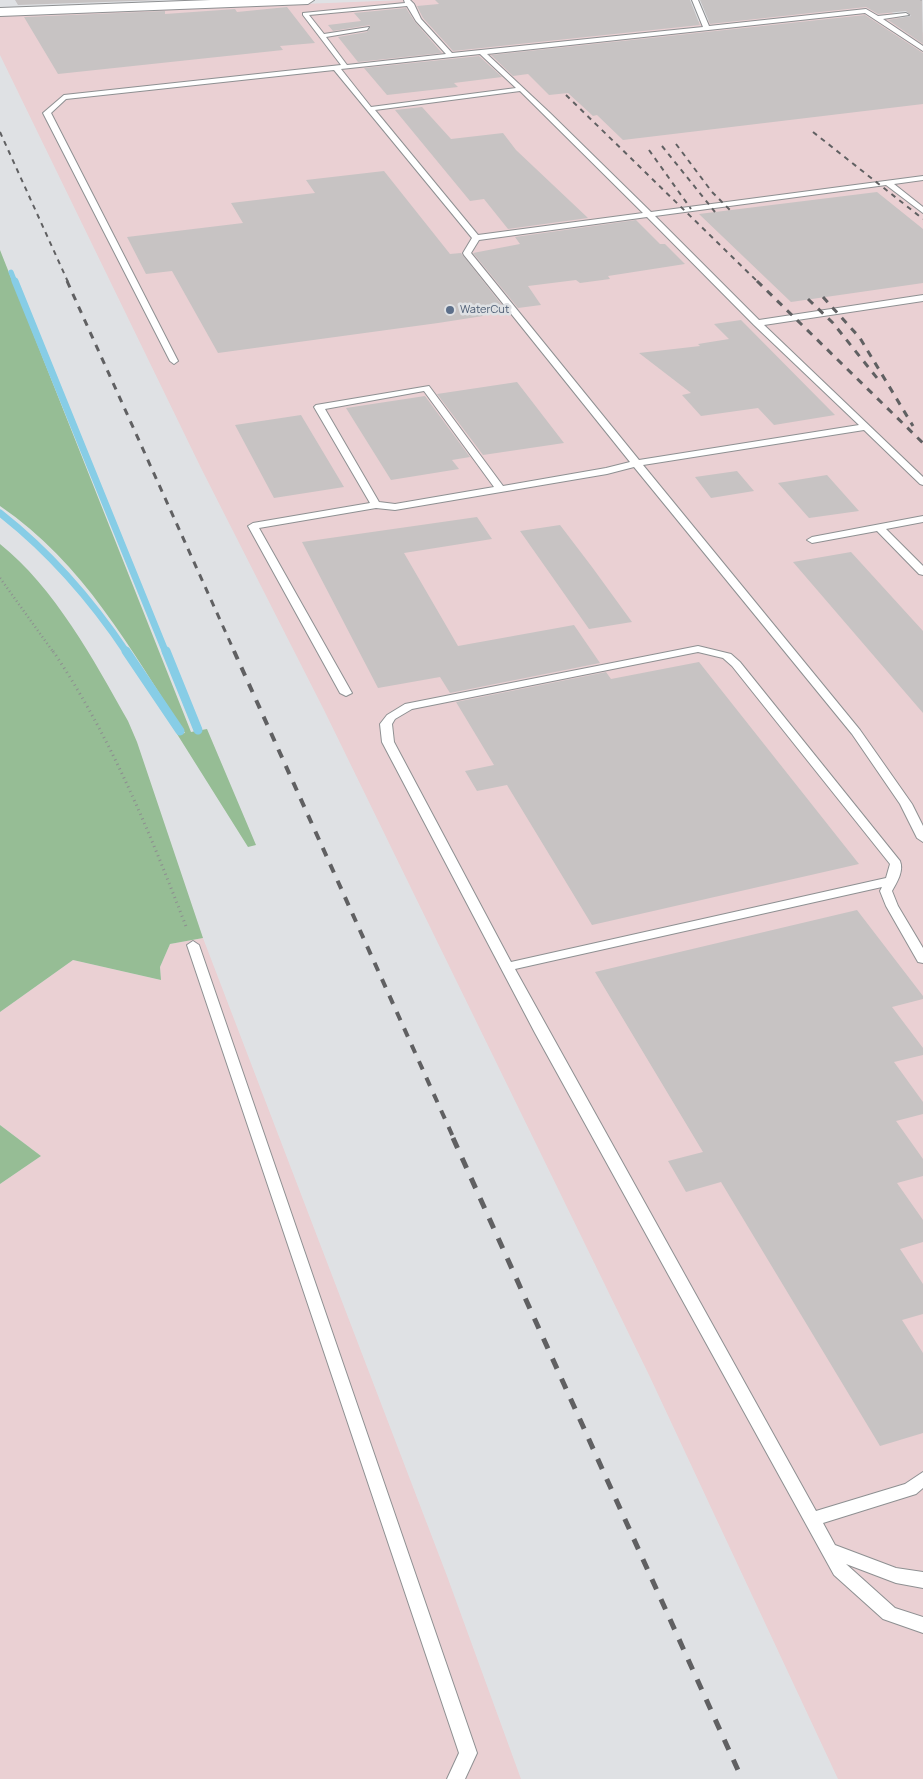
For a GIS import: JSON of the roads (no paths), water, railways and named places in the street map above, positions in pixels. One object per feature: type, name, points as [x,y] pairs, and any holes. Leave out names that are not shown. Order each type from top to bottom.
[{"type":"street","points":[[0,12],[308,0]]},
{"type":"lane","points":[[695,0],[706,26]]},
{"type":"lane","points":[[450,55],[418,20],[409,2],[305,14],[322,36],[369,109],[476,238]]},
{"type":"lane","points":[[174,361],[47,113],[64,97],[706,26],[866,11],[923,49]]},
{"type":"lane","points":[[878,18],[906,15]]},
{"type":"lane","points":[[322,36],[367,28]]},
{"type":"lane","points":[[481,52],[522,89],[757,323],[923,482]]},
{"type":"lane","points":[[369,109],[522,89]]},
{"type":"lane","points":[[476,238],[923,178]]},
{"type":"lane","points":[[888,183],[923,211]]},
{"type":"lane","points":[[476,238],[467,253],[856,732],[906,804],[923,838]]},
{"type":"lane","points":[[757,323],[923,298]]},
{"type":"lane","points":[[376,505],[320,407],[426,388],[500,489]]},
{"type":"lane","points":[[346,693],[253,526],[376,505],[395,507],[607,471],[637,463],[866,427]]},
{"type":"lane","points":[[812,540],[923,519]]},
{"type":"lane","points":[[879,527],[923,572]]},
{"type":"lane","points":[[923,959],[892,906],[886,891],[895,873],[896,864],[736,664],[727,656],[714,651],[698,649],[408,706],[392,717],[386,724],[388,742],[506,967],[840,1570],[889,1614],[923,1626]]},
{"type":"lane","points":[[506,967],[891,881]]},
{"type":"lane","points":[[193,945],[468,1752],[456,1779]]},
{"type":"lane","points":[[812,1519],[910,1489],[923,1479]]},
{"type":"lane","points":[[829,1550],[896,1575],[923,1580]]},
{"type":"waterway","points":[[11,272],[15,282]]},
{"type":"waterway","points":[[15,281],[166,653]]},
{"type":"waterway","points":[[0,513],[36,544],[69,578],[99,614],[127,653]]},
{"type":"waterway","points":[[126,651],[180,731]]},
{"type":"waterway","points":[[166,651],[198,730]]},
{"type":"railway","points":[[566,95],[758,282]]},
{"type":"railway","points":[[0,132],[68,282]]},
{"type":"railway","points":[[813,132],[923,219]]},
{"type":"railway","points":[[676,144],[712,192],[730,210]]},
{"type":"railway","points":[[662,146],[715,212]]},
{"type":"railway","points":[[649,150],[691,209]]},
{"type":"railway","points":[[67,281],[235,653]]},
{"type":"railway","points":[[757,281],[923,443]]},
{"type":"railway","points":[[823,297],[860,338],[913,426]]},
{"type":"railway","points":[[808,299],[833,323],[877,378]]},
{"type":"railway","points":[[234,651],[454,1139]]},
{"type":"railway","points":[[453,1138],[742,1779]]},
{"type":"place","name":"WaterCut","points":[[450,310]]}]
